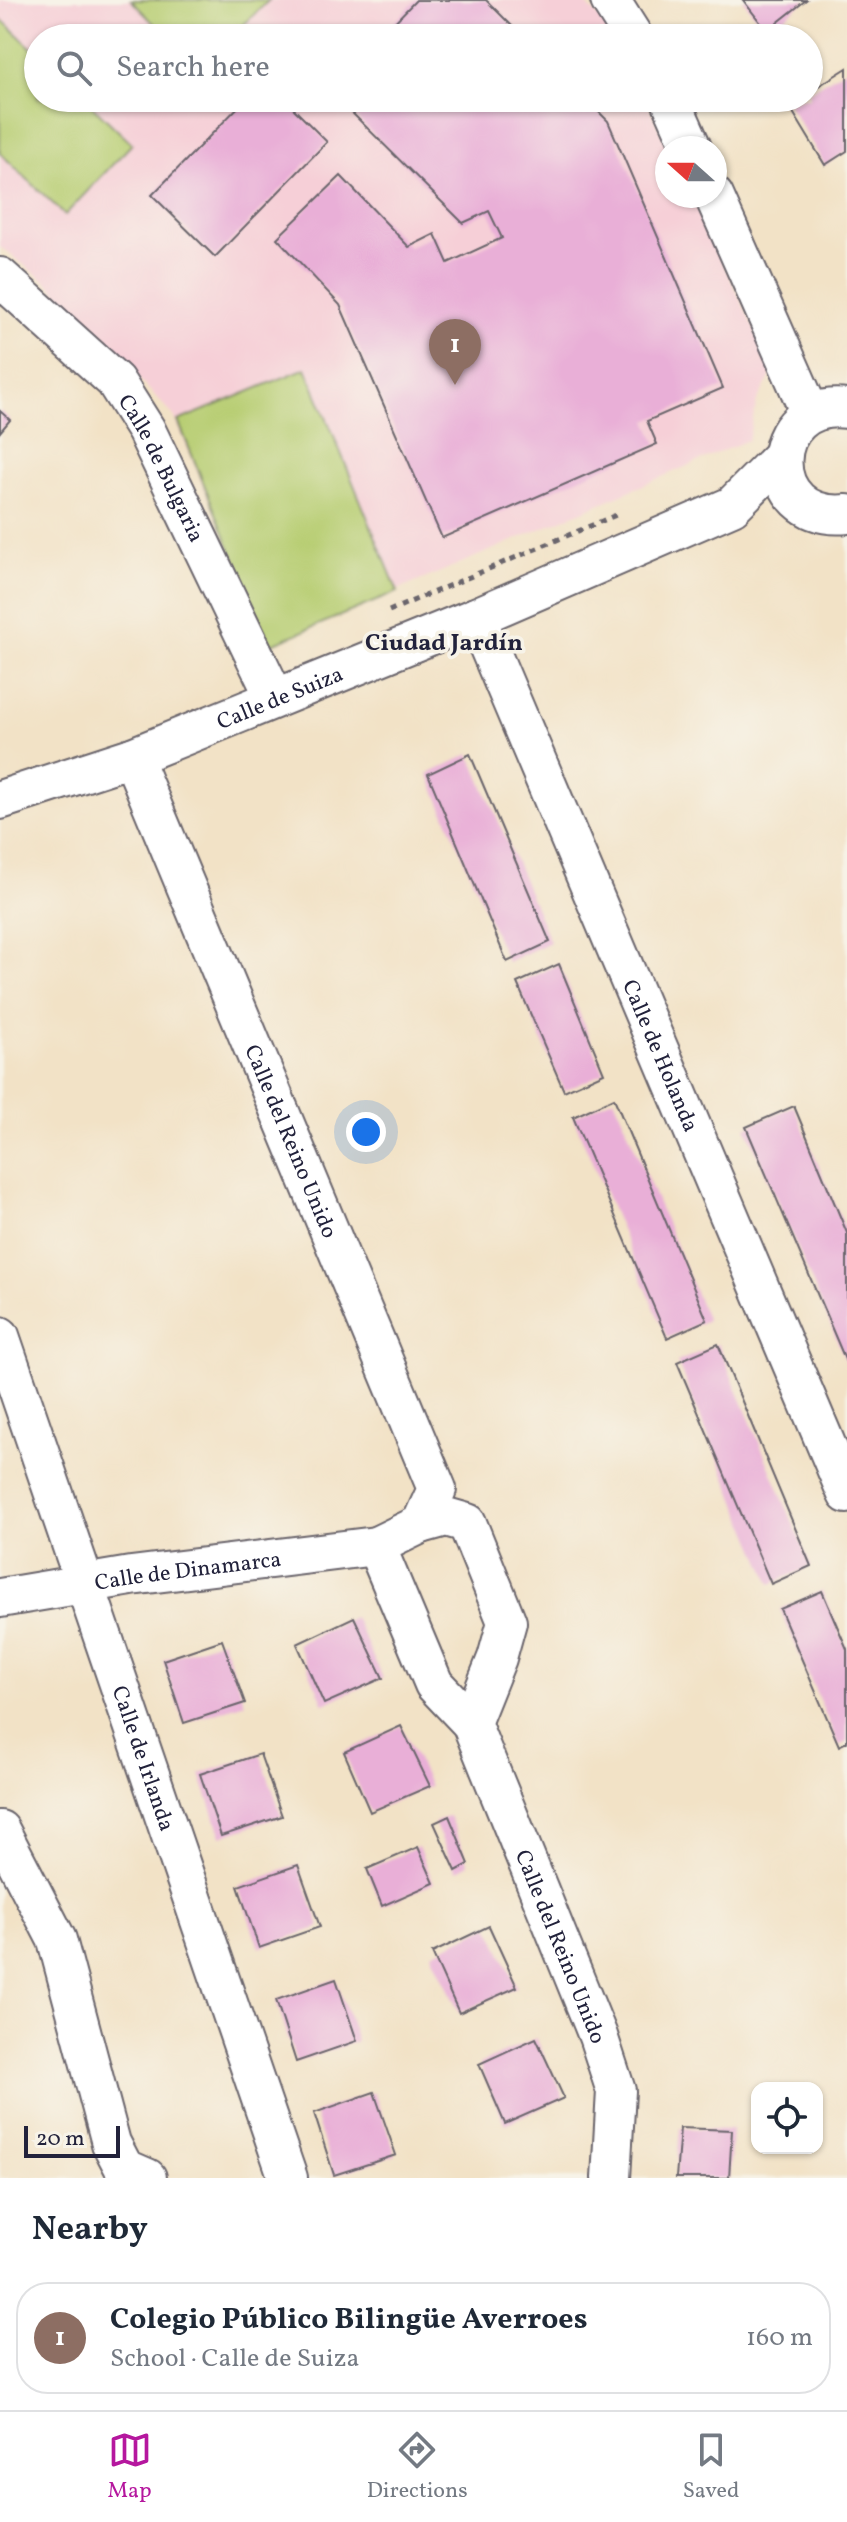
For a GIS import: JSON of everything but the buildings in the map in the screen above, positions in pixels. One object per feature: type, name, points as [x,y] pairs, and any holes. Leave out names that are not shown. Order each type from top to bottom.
[{"type":"street","points":[[610,0],[625,24]]},
{"type":"street","points":[[676,112],[687,136]]},
{"type":"street","points":[[719,208],[810,413]]},
{"type":"street","name":"Calle de Bulgaria","points":[[0,277],[115,381],[146,430],[274,696]]},
{"type":"street","points":[[829,512],[793,496],[783,477],[782,456],[791,431],[810,413],[831,407],[847,409]]},
{"type":"street","points":[[732,506],[782,456]]},
{"type":"street","points":[[732,506],[829,512]]},
{"type":"street","name":"Calle de Suiza","points":[[0,800],[132,757],[274,696],[476,617],[732,506]]},
{"type":"street","name":"Calle de Holanda","points":[[476,617],[847,1494]]},
{"type":"street","name":"Calle del Reino Unido","points":[[132,757],[437,1489],[421,1524]]},
{"type":"street","name":"Calle de Irlanda","points":[[0,1336],[288,2178]]},
{"type":"street","points":[[376,1546],[421,1524],[446,1517],[467,1523],[507,1622],[497,1658],[471,1723]]},
{"type":"street","name":"Calle del Reino Unido","points":[[376,1546],[434,1684],[471,1723],[598,2036],[616,2091],[611,2178]]},
{"type":"street","name":"Calle de Dinamarca","points":[[0,1598],[376,1546]]},
{"type":"street","points":[[0,1830],[57,1940],[111,2143],[124,2168],[147,2178]]},
{"type":"path","points":[[454,583],[627,510]]},
{"type":"shaded area","points":[[0,0],[581,0],[607,24],[24,24],[24,112],[651,112],[662,136],[655,136],[655,208],[697,208],[774,370],[757,401],[748,440],[270,645],[174,416],[48,283],[0,247]]},
{"type":"green space","points":[[131,0],[269,0],[244,24],[154,24]]},
{"type":"green space","points":[[0,18],[24,41],[24,112],[99,112],[132,144],[65,215],[0,153]]},
{"type":"green space","points":[[306,368],[398,592],[270,645],[178,421]]},
{"type":"place","name":"Colegio Público Bilingüe Averroes","points":[[455,385]]},
{"type":"district","name":"Ciudad Jardín","points":[[444,642]]}]
